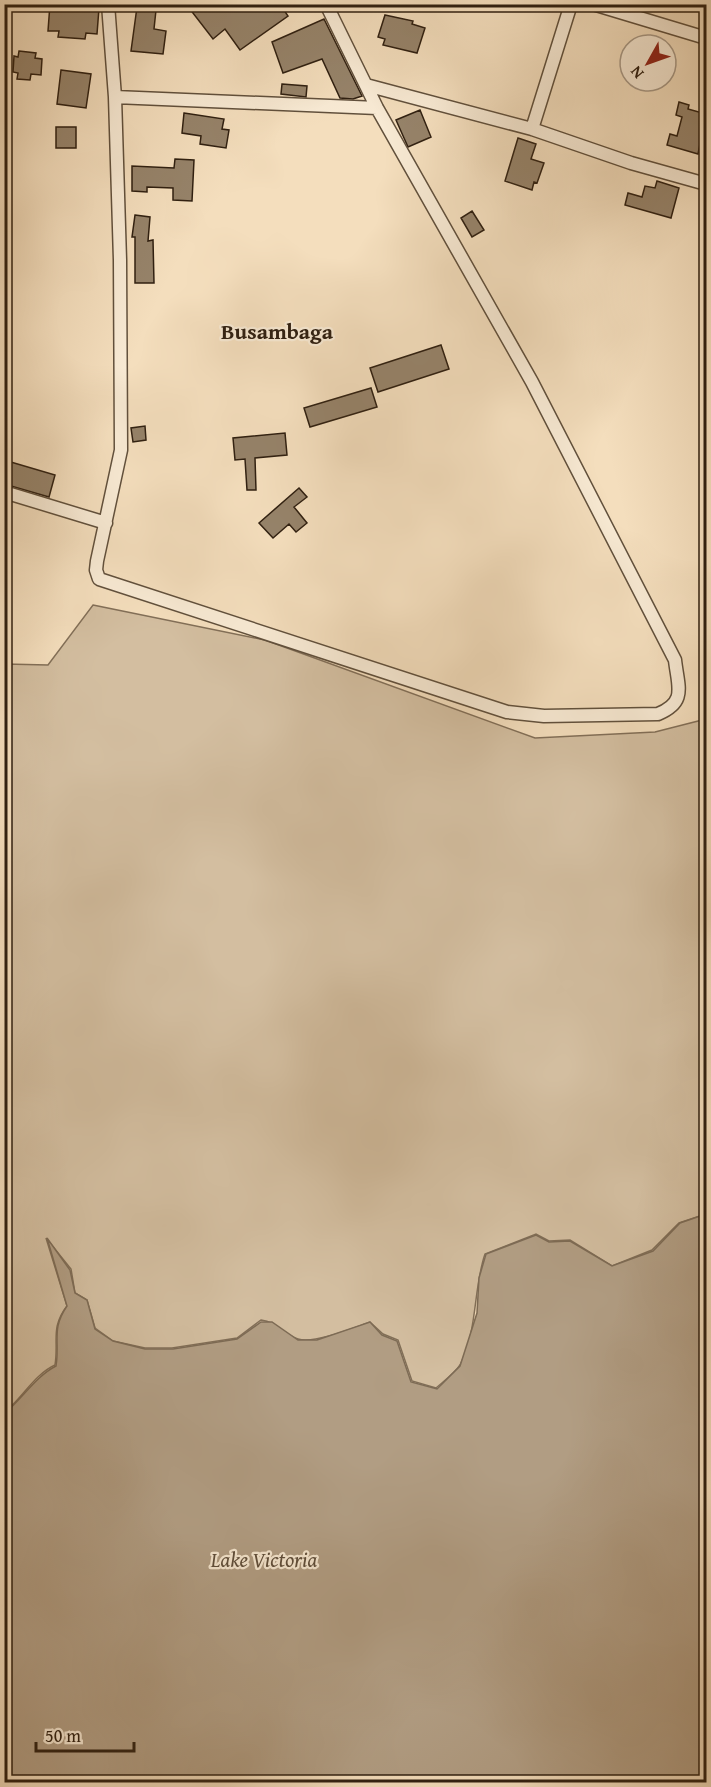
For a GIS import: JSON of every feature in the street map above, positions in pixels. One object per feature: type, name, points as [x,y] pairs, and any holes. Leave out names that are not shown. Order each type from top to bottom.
[{"type":"street","points":[[108,4],[115,97],[120,260],[121,450],[96,570],[99,579],[507,712],[543,716],[658,714],[673,708],[679,697],[675,660],[532,382],[377,108],[326,4]]},
{"type":"street","points":[[532,129],[571,4]]},
{"type":"street","points":[[593,4],[706,38]]},
{"type":"street","points":[[366,85],[532,129],[632,163],[706,184]]},
{"type":"street","points":[[115,97],[377,108]]},
{"type":"street","points":[[4,492],[106,523]]},
{"type":"shaded area","points":[[93,605],[265,640],[535,738],[655,732],[706,719],[706,1214],[679,1223],[652,1250],[612,1266],[570,1240],[549,1241],[536,1234],[485,1254],[466,1352],[458,1368],[436,1388],[412,1381],[398,1340],[383,1334],[370,1322],[334,1335],[305,1340],[293,1337],[272,1323],[261,1320],[237,1338],[172,1348],[145,1348],[113,1341],[95,1328],[87,1300],[75,1293],[71,1269],[46,1238],[67,1306],[57,1328],[55,1365],[41,1374],[5,1412],[5,664],[48,665]]},
{"type":"water","name":"Lake Victoria","points":[[706,1214],[706,1782],[5,1782],[5,1413],[42,1376],[56,1366],[59,1322],[67,1306],[47,1238],[70,1270],[75,1293],[87,1300],[95,1329],[113,1341],[145,1349],[173,1349],[237,1339],[261,1322],[272,1322],[298,1340],[317,1340],[370,1322],[382,1335],[397,1341],[411,1382],[437,1389],[460,1366],[477,1313],[479,1278],[486,1254],[536,1235],[549,1242],[570,1241],[612,1266],[653,1251],[680,1223]]},
{"type":"building","points":[[50,4],[99,8],[97,34],[86,33],[85,39],[58,37],[59,31],[48,31]]},
{"type":"building","points":[[186,4],[280,4],[288,16],[240,50],[225,29],[213,39]]},
{"type":"building","points":[[137,7],[156,10],[154,29],[166,31],[163,54],[131,51]]},
{"type":"building","points":[[385,15],[413,21],[412,24],[425,28],[417,53],[383,45],[385,39],[378,37]]},
{"type":"building","points":[[324,19],[362,96],[353,99],[340,98],[322,59],[283,73],[272,42]]},
{"type":"building","points":[[19,51],[36,53],[35,58],[42,59],[41,75],[31,74],[30,80],[17,79],[18,73],[13,72],[14,56],[18,57]]},
{"type":"building","points":[[61,70],[91,74],[86,108],[57,104]]},
{"type":"building","points":[[282,84],[307,86],[306,97],[281,94]]},
{"type":"building","points":[[679,102],[689,105],[688,109],[706,114],[698,154],[667,145],[670,134],[677,136],[682,117],[676,115]]},
{"type":"building","points":[[420,110],[431,137],[408,147],[396,120]]},
{"type":"building","points":[[184,113],[224,119],[222,129],[229,130],[226,148],[200,144],[201,136],[182,133]]},
{"type":"building","points":[[56,127],[76,127],[76,148],[56,148]]},
{"type":"building","points":[[518,138],[536,144],[531,159],[544,163],[532,190],[505,181]]},
{"type":"building","points":[[175,159],[194,160],[192,201],[173,200],[173,188],[147,187],[147,192],[132,191],[132,166],[174,168]]},
{"type":"building","points":[[657,181],[679,188],[671,218],[625,205],[628,193],[642,197],[645,186],[655,188]]},
{"type":"building","points":[[472,211],[484,230],[472,237],[461,218]]},
{"type":"building","points":[[135,215],[150,217],[148,241],[153,240],[154,283],[135,283],[135,237],[132,237]]},
{"type":"building","points":[[441,345],[449,369],[378,392],[370,368]]},
{"type":"building","points":[[371,388],[377,407],[310,427],[304,408]]},
{"type":"building","points":[[145,426],[146,440],[133,442],[131,428]]},
{"type":"building","points":[[285,433],[287,455],[255,458],[256,490],[247,490],[245,459],[235,460],[233,438]]},
{"type":"building","points":[[4,460],[55,475],[49,497],[4,484]]},
{"type":"building","points":[[299,488],[307,497],[294,507],[307,523],[296,532],[289,524],[273,538],[259,523]]},
{"type":"district","name":"Busambaga","points":[[277,331]]}]
